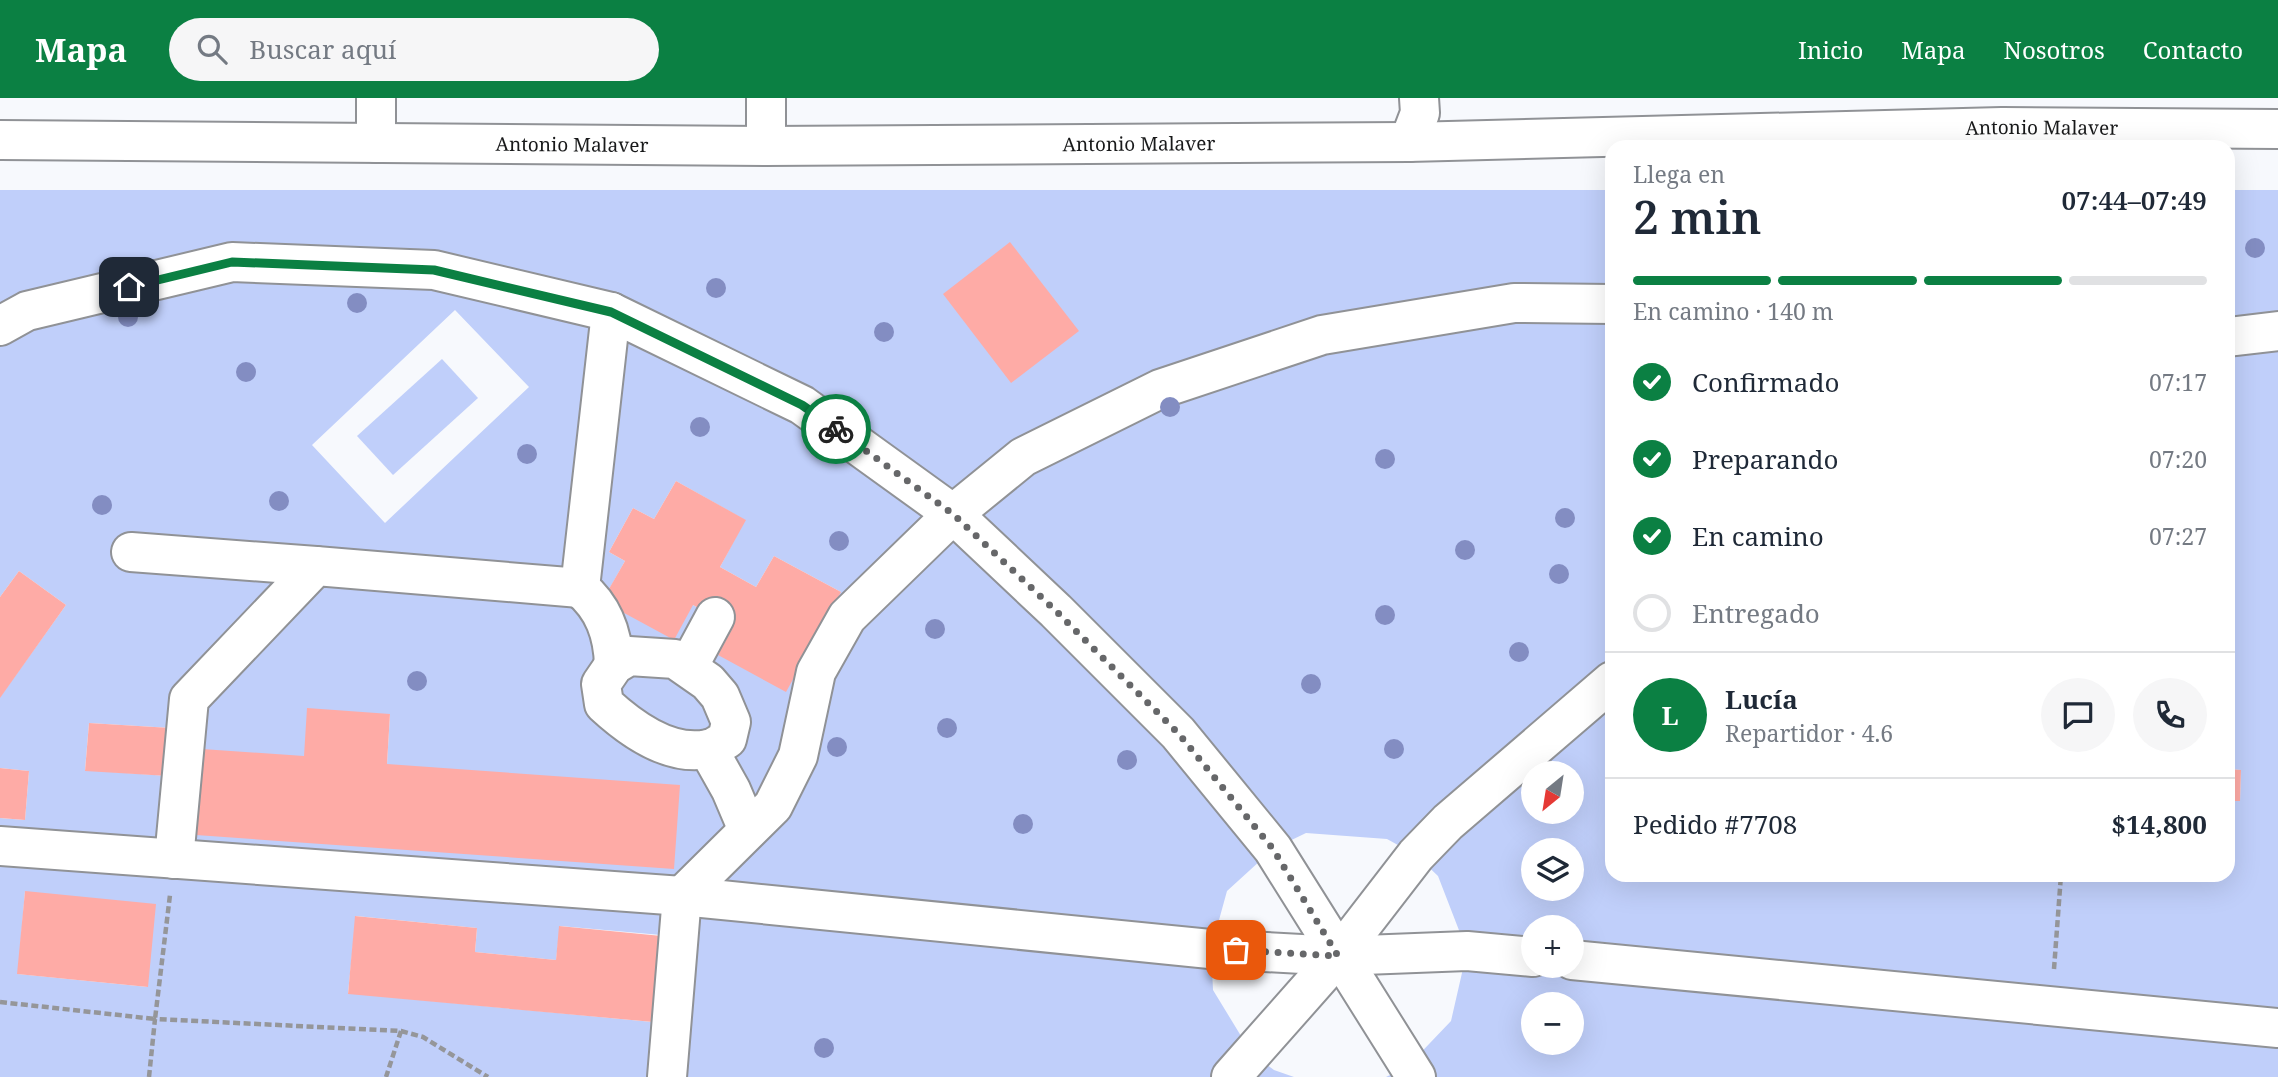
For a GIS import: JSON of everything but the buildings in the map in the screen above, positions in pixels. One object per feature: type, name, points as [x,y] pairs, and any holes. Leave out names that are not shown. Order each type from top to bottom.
[{"type":"street","points":[[376,98],[376,143]]},
{"type":"street","points":[[766,98],[766,146]]},
{"type":"street","name":"Antonio Malaver","points":[[0,140],[766,146],[1423,113],[2002,112],[2278,129]]},
{"type":"street","points":[[0,326],[27,311],[232,262],[434,270],[611,312],[802,405],[953,514],[1056,611],[1178,733],[1273,849],[1416,1077]]},
{"type":"street","points":[[667,1077],[682,896],[772,806],[798,757],[816,672],[847,617],[953,514],[1023,457],[1160,389],[1322,335],[1514,303],[1605,304]]},
{"type":"street","points":[[580,588],[611,312]]},
{"type":"street","points":[[2235,336],[2278,331]]},
{"type":"street","points":[[131,552],[580,588],[594,600],[606,620],[614,650],[614,665]]},
{"type":"street","points":[[174,859],[189,699],[316,566]]},
{"type":"street","points":[[688,667],[715,617]]},
{"type":"street","points":[[629,656],[675,659],[688,667],[708,682],[720,696],[731,722],[727,739],[708,749],[657,742],[604,704],[601,684],[614,665],[629,656]]},
{"type":"street","points":[[1231,1077],[1338,956],[1416,855],[1440,830],[1605,687]]},
{"type":"street","points":[[708,749],[731,790],[748,830]]},
{"type":"street","points":[[0,846],[682,896],[1210,949],[1338,956],[1467,951],[1521,956]]},
{"type":"street","points":[[1584,961],[2278,1028]]},
{"type":"path","points":[[149,1077],[174,859]]},
{"type":"path","points":[[2052,1005],[2061,882]]},
{"type":"path","points":[[0,1002],[155,1019],[401,1031],[423,1037],[488,1077]]},
{"type":"path","points":[[386,1077],[401,1031]]},
{"type":"shaded area","points":[[0,190],[1605,190],[1605,882],[2235,882],[2235,801],[2240,801],[2241,770],[2235,770],[2235,190],[2278,190],[2278,1077],[1386,1077],[1408,1066],[1451,1021],[1467,951],[1438,876],[1416,855],[1387,839],[1306,833],[1273,849],[1227,891],[1211,949],[1213,990],[1252,1054],[1274,1070],[1294,1077],[0,1077],[0,818],[25,820],[29,771],[0,768],[0,697],[66,605],[19,571],[0,597]],"holes":[[[455,310],[529,387],[385,523],[312,445]],[[676,481],[745,520],[720,567],[756,587],[774,556],[841,592],[718,655],[733,627],[693,605],[603,600],[625,561],[609,552],[633,508],[654,519]],[[390,714],[387,764],[304,756]],[[89,723],[171,728],[168,776],[85,770]],[[25,891],[148,987],[18,974]],[[356,916],[477,928],[475,952],[556,960],[560,926],[672,936],[663,1023],[348,993]]]},
{"type":"shaded area","points":[[442,359],[478,398],[393,475],[357,436]]},
{"type":"way so far","points":[[836,429],[953,514],[1056,611],[1178,733],[1265,837],[1338,956],[1236,950]]},
{"type":"route","points":[[129,287],[232,262],[434,270],[611,312],[802,405],[836,429]]}]
